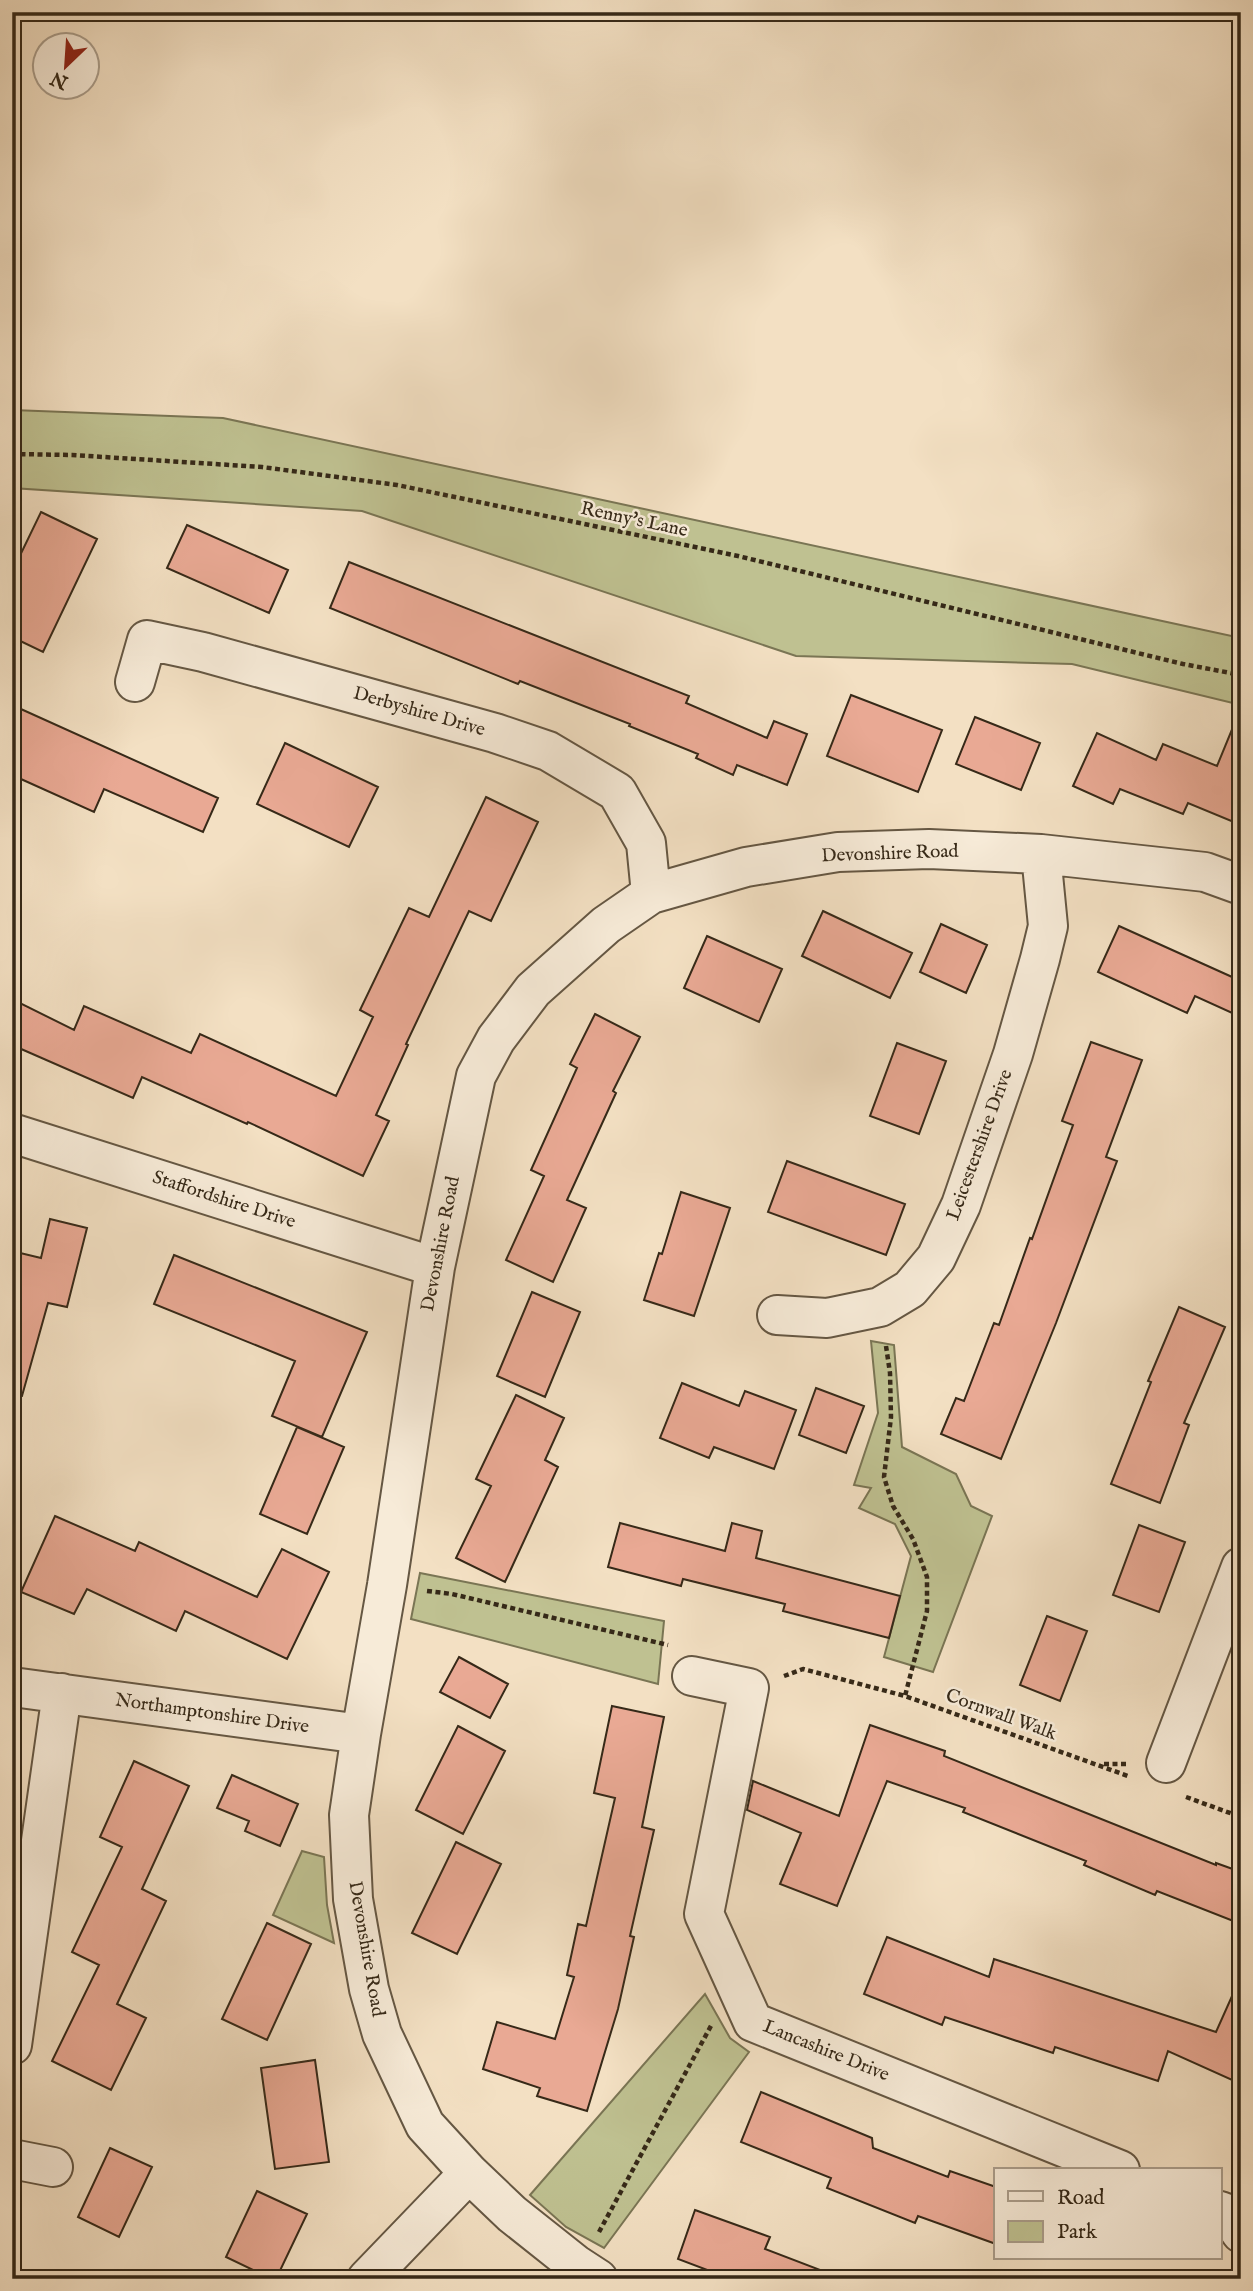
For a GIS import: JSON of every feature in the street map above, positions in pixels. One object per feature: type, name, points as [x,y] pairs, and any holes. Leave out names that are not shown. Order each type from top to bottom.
[{"type":"street","name":"Derbyshire Drive","points":[[135,682],[147,640],[203,652],[495,733],[548,751],[617,792],[646,844],[651,894]]},
{"type":"street","name":"Devonshire Road","points":[[586,2272],[512,2214],[425,2125],[382,2034],[369,1989],[353,1899],[349,1815],[361,1734],[387,1585],[435,1267],[476,1076],[496,1038],[533,990],[606,925],[651,894],[746,867],[838,852],[929,849],[1041,854],[1205,872],[1241,885]]},
{"type":"street","name":"Leicestershire Drive","points":[[776,1314],[827,1318],[880,1307],[910,1289],[936,1258],[961,1205],[1013,1054],[1040,959],[1048,926],[1041,854]]},
{"type":"street","name":"Staffordshire Drive","points":[[12,1133],[435,1267]]},
{"type":"street","points":[[1160,1778],[1241,1567]]},
{"type":"street","points":[[692,1676],[749,1688]]},
{"type":"street","name":"Northamptonshire Drive","points":[[20,1688],[361,1734]]},
{"type":"street","name":"Lancashire Drive","points":[[749,1688],[704,1914],[753,2022],[1115,2168]]},
{"type":"street","points":[[12,2045],[62,1693]]},
{"type":"street","points":[[12,2159],[52,2167]]},
{"type":"street","points":[[367,2279],[469,2173]]},
{"type":"path","name":"Renny's Lane","points":[[12,454],[72,455],[262,467],[397,485],[738,556],[1183,664],[1241,675]]},
{"type":"path","points":[[880,1307],[891,1395],[884,1477],[893,1506],[912,1539],[927,1577],[927,1611],[905,1696]]},
{"type":"path","points":[[387,1585],[452,1594],[679,1648],[692,1676]]},
{"type":"path","name":"Cornwall Walk","points":[[749,1688],[803,1669],[905,1696],[1160,1778],[1241,1817]]},
{"type":"path","points":[[586,2272],[598,2233],[718,2016]]},
{"type":"green space","points":[[12,410],[223,418],[1241,638],[1241,705],[1072,664],[796,656],[362,511],[12,488]]},
{"type":"green space","points":[[871,1341],[894,1345],[902,1447],[956,1474],[971,1506],[992,1516],[933,1672],[884,1657],[911,1556],[895,1524],[859,1508],[871,1488],[854,1485],[878,1413]]},
{"type":"green space","points":[[420,1573],[664,1621],[658,1684],[411,1619]]},
{"type":"green space","points":[[302,1851],[324,1857],[327,1905],[334,1943],[273,1915]]},
{"type":"green space","points":[[705,1994],[730,2038],[749,2052],[604,2248],[566,2227],[530,2195]]},
{"type":"building","points":[[41,512],[97,539],[43,652],[12,637],[12,572]]},
{"type":"building","points":[[187,525],[288,570],[269,613],[167,568]]},
{"type":"building","points":[[349,562],[689,696],[686,703],[767,738],[774,721],[807,734],[787,785],[737,765],[733,775],[696,758],[698,754],[629,726],[630,724],[520,681],[518,684],[330,608]]},
{"type":"building","points":[[851,695],[942,730],[918,792],[827,756]]},
{"type":"building","points":[[12,705],[218,798],[203,832],[104,789],[94,812],[12,775]]},
{"type":"building","points":[[1240,710],[1241,825],[1188,803],[1183,814],[1120,789],[1113,804],[1073,786],[1097,733],[1156,760],[1163,744],[1217,766]]},
{"type":"building","points":[[975,717],[1040,743],[1021,790],[956,764]]},
{"type":"building","points":[[285,743],[378,787],[349,847],[257,804]]},
{"type":"building","points":[[486,797],[538,822],[491,921],[469,911],[406,1044],[408,1045],[376,1115],[389,1121],[363,1176],[248,1122],[247,1124],[142,1077],[133,1098],[12,1045],[12,999],[74,1030],[84,1006],[191,1053],[200,1034],[336,1096],[373,1017],[360,1010],[409,908],[429,917]]},
{"type":"building","points":[[823,911],[912,953],[890,998],[802,956]]},
{"type":"building","points":[[941,924],[987,945],[966,993],[920,972]]},
{"type":"building","points":[[1119,926],[1241,981],[1241,1017],[1195,996],[1187,1013],[1098,972]]},
{"type":"building","points":[[707,936],[782,969],[759,1022],[684,988]]},
{"type":"building","points":[[595,1014],[640,1037],[613,1091],[616,1093],[567,1200],[586,1208],[553,1282],[506,1260],[544,1176],[531,1170],[577,1068],[570,1064]]},
{"type":"building","points":[[1091,1042],[1142,1060],[1106,1157],[1117,1161],[1001,1459],[941,1434],[956,1398],[964,1401],[994,1323],[999,1325],[1030,1238],[1032,1239],[1073,1125],[1062,1121]]},
{"type":"building","points":[[897,1043],[946,1061],[919,1134],[870,1116]]},
{"type":"building","points":[[787,1161],[905,1204],[886,1255],[768,1212]]},
{"type":"building","points":[[681,1192],[730,1208],[694,1316],[644,1300],[659,1253],[662,1254]]},
{"type":"building","points":[[50,1219],[87,1228],[67,1307],[48,1303],[22,1396],[12,1395],[12,1251],[41,1258]]},
{"type":"building","points":[[174,1255],[367,1332],[322,1437],[272,1416],[295,1361],[154,1304]]},
{"type":"building","points":[[532,1292],[580,1312],[545,1397],[497,1376]]},
{"type":"building","points":[[1179,1307],[1225,1327],[1184,1423],[1189,1425],[1160,1503],[1111,1484],[1151,1382],[1148,1381]]},
{"type":"building","points":[[682,1383],[739,1406],[745,1391],[796,1410],[774,1469],[714,1447],[709,1458],[660,1438]]},
{"type":"building","points":[[816,1388],[864,1406],[846,1453],[799,1435]]},
{"type":"building","points":[[516,1395],[564,1418],[545,1460],[558,1467],[505,1582],[456,1558],[491,1486],[476,1479]]},
{"type":"building","points":[[297,1427],[344,1447],[307,1534],[260,1514]]},
{"type":"building","points":[[55,1516],[135,1551],[139,1542],[257,1597],[282,1549],[329,1572],[287,1659],[185,1611],[176,1631],[87,1589],[74,1614],[21,1592]]},
{"type":"building","points":[[620,1523],[725,1551],[732,1523],[762,1531],[756,1558],[900,1596],[889,1638],[783,1611],[785,1604],[683,1579],[681,1586],[608,1567]]},
{"type":"building","points":[[1139,1525],[1185,1542],[1159,1612],[1113,1595]]},
{"type":"building","points":[[1047,1616],[1087,1631],[1060,1701],[1020,1685]]},
{"type":"building","points":[[459,1657],[508,1684],[490,1718],[440,1692]]},
{"type":"building","points":[[612,1706],[664,1717],[642,1827],[654,1830],[630,1936],[634,1937],[618,2009],[587,2111],[537,2096],[540,2088],[483,2069],[497,2022],[555,2039],[574,1977],[567,1975],[578,1924],[586,1926],[615,1798],[594,1793]]},
{"type":"building","points":[[870,1725],[945,1751],[944,1756],[1216,1865],[1241,1872],[1241,1924],[1157,1891],[1155,1895],[1084,1865],[1086,1861],[963,1812],[965,1808],[887,1781],[837,1906],[780,1884],[801,1833],[747,1810],[753,1781],[839,1816]]},
{"type":"building","points":[[458,1726],[505,1751],[463,1834],[416,1810]]},
{"type":"building","points":[[134,1761],[189,1786],[142,1889],[166,1901],[117,2004],[146,2018],[111,2090],[52,2061],[99,1965],[72,1952],[122,1847],[100,1837]]},
{"type":"building","points":[[232,1775],[298,1804],[280,1846],[245,1831],[249,1821],[217,1808]]},
{"type":"building","points":[[456,1842],[501,1864],[457,1954],[412,1933]]},
{"type":"building","points":[[267,1923],[311,1944],[267,2040],[222,2019]]},
{"type":"building","points":[[887,1937],[989,1977],[994,1959],[1216,2032],[1241,1976],[1241,2084],[1168,2051],[1158,2081],[1055,2047],[1053,2053],[945,2017],[942,2025],[864,1994]]},
{"type":"building","points":[[315,2060],[329,2162],[275,2169],[261,2068]]},
{"type":"building","points":[[761,2092],[872,2138],[873,2148],[948,2177],[950,2171],[994,2186],[994,2243],[918,2216],[915,2223],[827,2188],[831,2178],[741,2142]]},
{"type":"building","points":[[110,2148],[152,2167],[119,2237],[78,2217]]},
{"type":"building","points":[[257,2191],[307,2214],[276,2279],[226,2257]]},
{"type":"building","points":[[695,2210],[770,2237],[765,2249],[836,2276],[835,2279],[731,2279],[678,2259]]}]
